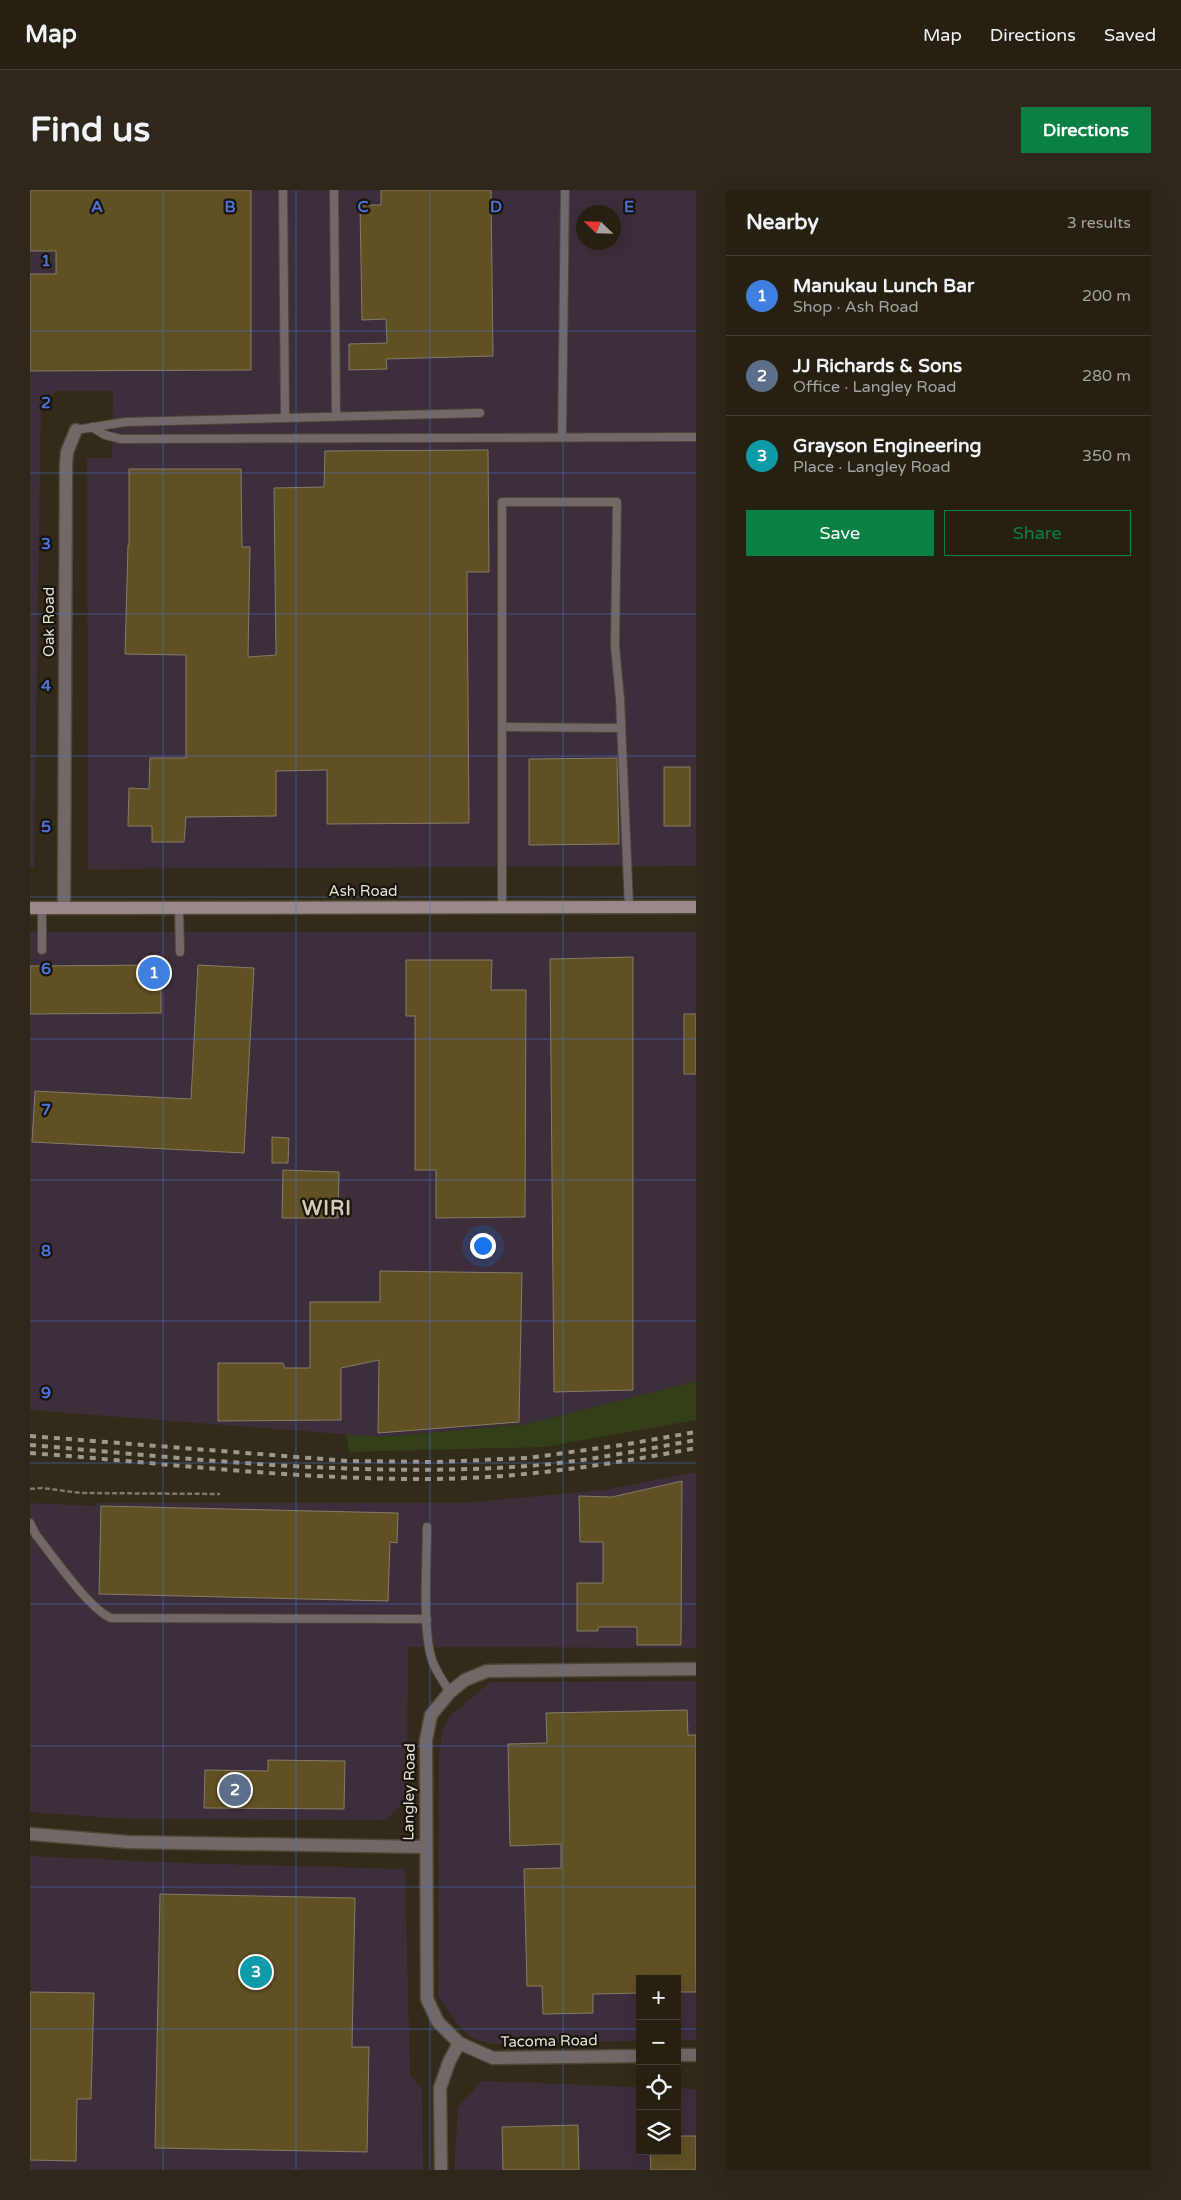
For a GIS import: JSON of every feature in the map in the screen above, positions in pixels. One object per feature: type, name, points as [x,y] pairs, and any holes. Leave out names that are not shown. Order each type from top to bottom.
[{"type":"main road","name":"Ash Road","points":[[36,908],[696,907]]},
{"type":"street","name":"Oak Road","points":[[64,907],[66,464],[67,452],[76,430]]},
{"type":"street","name":"Langley Road","points":[[30,1834],[128,1842],[426,1847],[426,1740],[431,1715],[450,1692],[465,1680],[487,1671],[696,1669]]},
{"type":"street","name":"Tacoma Road","points":[[426,1847],[427,2000],[438,2022],[459,2043],[494,2058],[636,2056]]},
{"type":"street","points":[[441,2170],[440,2088],[449,2062],[459,2043]]},
{"type":"street","points":[[681,2055],[696,2055]]},
{"type":"lane","points":[[282,190],[286,416]]},
{"type":"lane","points":[[334,190],[336,415]]},
{"type":"lane","points":[[562,438],[565,190]]},
{"type":"lane","points":[[76,430],[125,422],[286,416],[480,413]]},
{"type":"lane","points":[[92,427],[105,435],[121,439],[696,437]]},
{"type":"lane","points":[[502,907],[502,502],[617,502],[615,646],[621,728],[629,907]]},
{"type":"lane","points":[[502,726],[621,728]]},
{"type":"lane","points":[[36,908],[42,950]]},
{"type":"lane","points":[[179,908],[180,952]]},
{"type":"lane","points":[[30,1523],[36,1535],[90,1601],[102,1614],[111,1618],[427,1619]]},
{"type":"lane","points":[[427,1527],[427,1619],[430,1652],[434,1664],[450,1692]]},
{"type":"path","points":[[30,1489],[42,1488],[81,1493],[220,1494]]},
{"type":"shaded area","points":[[30,190],[696,190],[696,866],[88,869],[87,458],[112,458],[113,391],[57,391],[41,404],[34,867],[30,867]]},
{"type":"shaded area","points":[[30,932],[696,932],[696,1381],[528,1424],[380,1437],[30,1410]]},
{"type":"shaded area","points":[[696,1472],[696,1648],[408,1647],[407,1799],[386,1820],[124,1819],[30,1812],[30,1503],[96,1506],[97,1503],[462,1503],[605,1490]]},
{"type":"shaded area","points":[[696,1681],[696,2040],[681,2040],[681,1975],[636,1975],[636,2041],[491,2044],[472,2038],[457,2023],[438,1996],[439,1756],[442,1729],[450,1716],[490,1682]]},
{"type":"shaded area","points":[[30,1856],[187,1863],[405,1869],[410,2075],[422,2089],[423,2170],[30,2170]]},
{"type":"shaded area","points":[[482,2081],[636,2087],[636,2155],[681,2155],[681,2088],[696,2089],[696,2170],[454,2170],[458,2107]]},
{"type":"green space","points":[[696,1381],[696,1420],[544,1447],[349,1452],[346,1434],[380,1437],[528,1424]]},
{"type":"building","points":[[30,190],[251,190],[251,370],[30,371],[30,274],[56,274],[56,251],[30,251]]},
{"type":"building","points":[[381,190],[491,190],[493,356],[386,359],[387,369],[349,370],[349,344],[387,343],[386,319],[362,320],[360,205],[381,205]]},
{"type":"building","points":[[488,450],[489,572],[467,572],[469,823],[327,824],[327,770],[276,771],[276,816],[186,817],[184,842],[152,842],[152,826],[128,826],[129,788],[149,789],[150,758],[186,758],[186,655],[125,654],[129,545],[129,469],[241,469],[242,547],[250,547],[248,657],[276,655],[274,488],[324,487],[325,451]]},
{"type":"building","points":[[617,758],[619,844],[529,845],[529,759]]},
{"type":"building","points":[[664,767],[690,767],[690,826],[664,826]]},
{"type":"building","points":[[633,957],[633,1390],[554,1392],[550,959]]},
{"type":"building","points":[[406,960],[492,960],[491,990],[526,990],[525,1217],[436,1218],[436,1170],[415,1170],[415,1016],[406,1016]]},
{"type":"building","points":[[161,965],[161,1013],[30,1014],[30,966]]},
{"type":"building","points":[[198,965],[254,968],[244,1153],[32,1142],[35,1091],[191,1099]]},
{"type":"building","points":[[684,1014],[696,1014],[696,1074],[684,1074]]},
{"type":"building","points":[[272,1137],[289,1138],[288,1163],[272,1163]]},
{"type":"building","points":[[283,1170],[339,1172],[338,1218],[282,1218]]},
{"type":"building","points":[[380,1271],[522,1273],[519,1422],[378,1433],[379,1360],[341,1368],[341,1420],[218,1421],[218,1363],[283,1363],[285,1368],[310,1368],[310,1302],[380,1302]]},
{"type":"building","points":[[682,1481],[681,1645],[637,1645],[637,1627],[598,1627],[598,1631],[577,1631],[577,1583],[603,1583],[603,1542],[580,1542],[579,1496],[612,1497]]},
{"type":"building","points":[[101,1506],[398,1513],[397,1543],[390,1542],[388,1601],[99,1594]]},
{"type":"building","points":[[687,1710],[688,1735],[696,1735],[696,1992],[681,1992],[681,1975],[636,1975],[636,1993],[593,1994],[593,2013],[543,2014],[542,1986],[527,1986],[524,1869],[561,1868],[561,1844],[510,1846],[508,1744],[547,1743],[546,1713]]},
{"type":"building","points":[[268,1760],[345,1761],[344,1809],[204,1808],[205,1770],[268,1771]]},
{"type":"building","points":[[160,1894],[355,1898],[352,2047],[369,2047],[367,2152],[155,2148]]},
{"type":"building","points":[[30,1992],[94,1993],[91,2099],[77,2099],[76,2161],[30,2160]]},
{"type":"building","points":[[578,2125],[579,2170],[503,2170],[502,2127]]},
{"type":"building","points":[[681,2136],[696,2136],[696,2170],[651,2170],[650,2155],[681,2155]]},
{"type":"railway","points":[[30,1436],[348,1461],[436,1462],[528,1458],[622,1445],[696,1432]]},
{"type":"railway","points":[[30,1445],[216,1461],[403,1470],[466,1469],[570,1462],[696,1440]]},
{"type":"railway","points":[[30,1453],[282,1474],[383,1479],[434,1479],[500,1476],[565,1470],[696,1448]]},
{"type":"place","name":"Manukau Lunch Bar","points":[[154,973]]},
{"type":"place","name":"JJ Richards & Sons","points":[[235,1790]]},
{"type":"place","name":"Grayson Engineering","points":[[256,1972]]},
{"type":"district","name":"WIRI","points":[[327,1209]]}]
